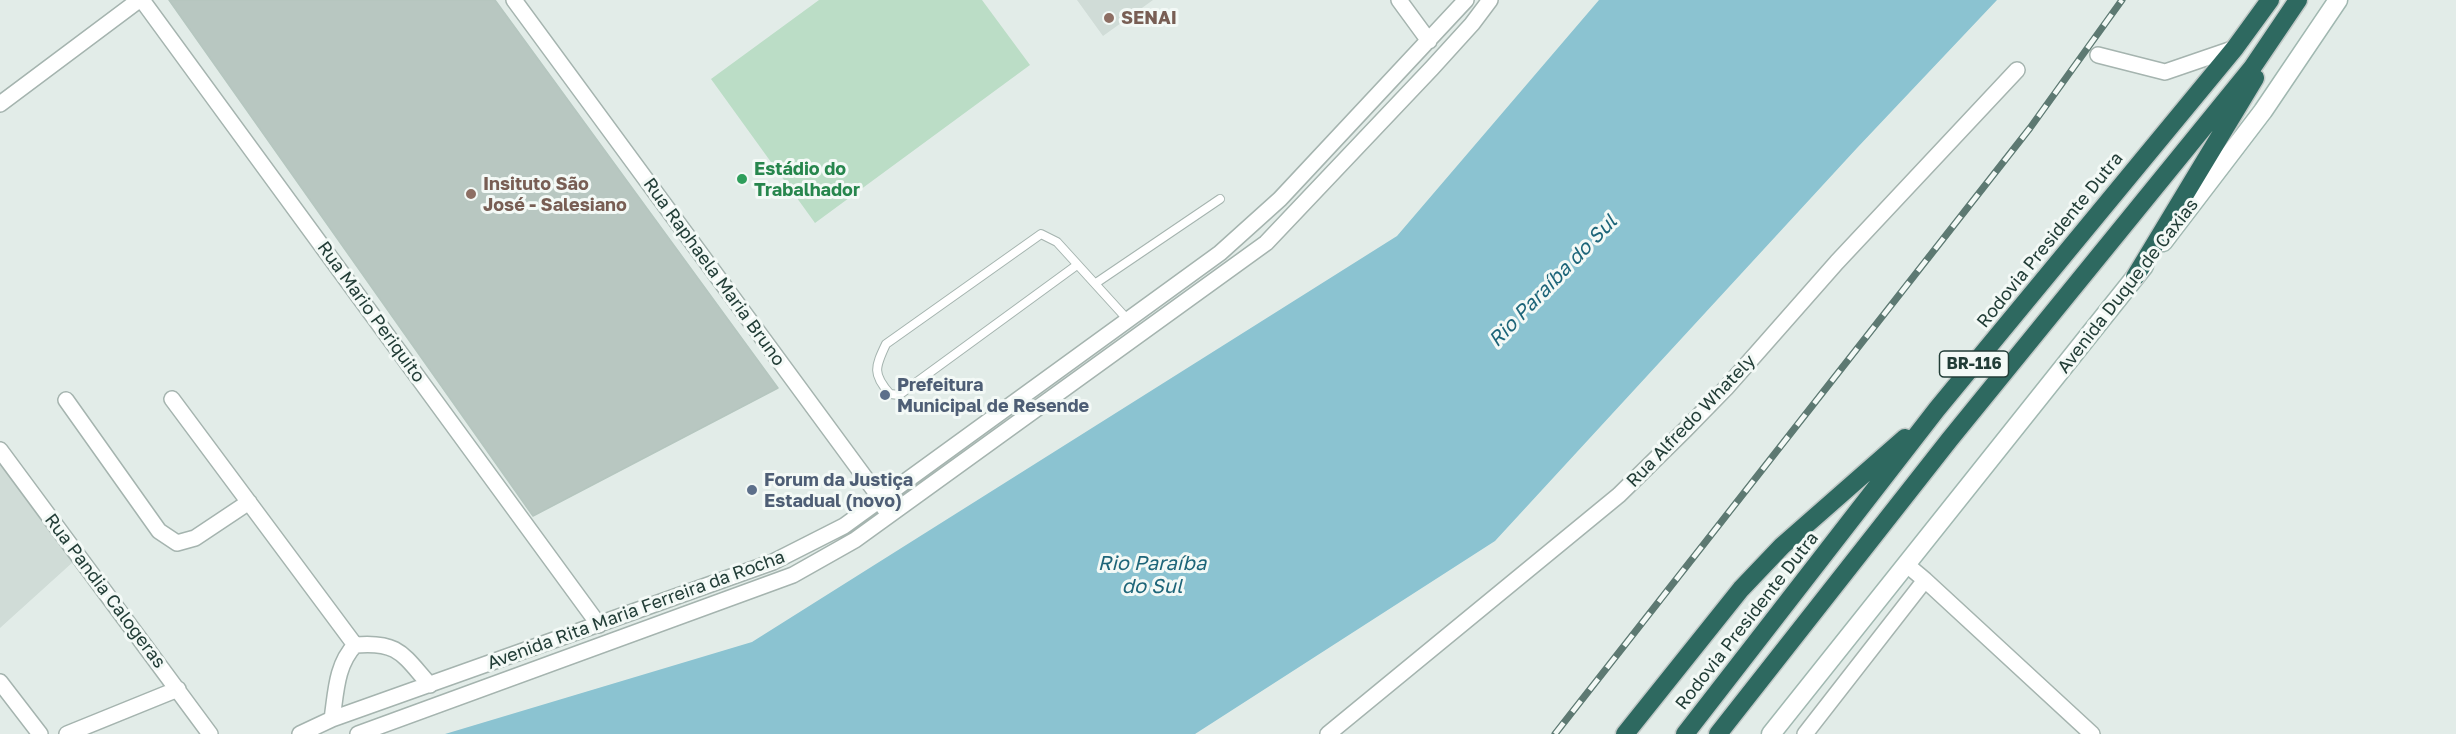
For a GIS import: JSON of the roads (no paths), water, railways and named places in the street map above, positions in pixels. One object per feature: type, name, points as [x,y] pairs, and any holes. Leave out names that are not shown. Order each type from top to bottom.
[{"type":"highway","name":"Rodovia Presidente Dutra","points":[[1685,734],[1937,409],[2235,48],[2270,0]]},
{"type":"highway","points":[[2135,277],[2300,0]]},
{"type":"highway","name":"BR-116","points":[[1718,734],[1950,439],[2252,68],[2300,0]]},
{"type":"highway","points":[[1625,734],[1742,589],[1782,546],[1937,409]]},
{"type":"street","points":[[0,104],[140,0]]},
{"type":"street","name":"Rua Mario Periquito","points":[[140,0],[599,625]]},
{"type":"street","name":"Rua Raphaela Maria Bruno","points":[[514,0],[880,498],[888,516]]},
{"type":"street","points":[[1399,0],[1429,41]]},
{"type":"street","name":"Avenida Rita Maria Ferreira da Rocha","points":[[300,734],[332,719],[773,562],[844,526],[1220,253],[1280,199],[1466,0]]},
{"type":"street","name":"Avenida Rita Maria Ferreira da Rocha","points":[[358,734],[793,575],[855,540],[1266,243],[1432,68],[1472,24],[1490,0]]},
{"type":"street","name":"Avenida Duque de Caxias","points":[[1771,734],[2198,199],[2257,119],[2338,0]]},
{"type":"street","points":[[2098,55],[2165,72],[2235,48]]},
{"type":"street","name":"Rua Alfredo Whately","points":[[1328,734],[1619,495],[1726,388],[1837,262],[2017,70]]},
{"type":"street","points":[[172,399],[355,645]]},
{"type":"street","points":[[66,400],[159,531],[177,543],[195,538],[249,502]]},
{"type":"street","name":"Rua Pandia Calogeras","points":[[0,450],[210,734]]},
{"type":"street","points":[[1907,565],[2092,734]]},
{"type":"street","points":[[1805,734],[1924,580]]},
{"type":"street","points":[[332,719],[339,670],[348,652],[355,645],[377,643],[402,653],[430,686]]},
{"type":"street","points":[[0,682],[40,734]]},
{"type":"street","points":[[67,734],[178,689]]},
{"type":"lane","points":[[1096,283],[1220,199]]},
{"type":"lane","points":[[1077,264],[899,395],[890,394],[878,380],[876,363],[886,344],[1041,234],[1057,242],[1128,320]]},
{"type":"water","name":"Rio Paraíba do Sul","points":[[1599,0],[1997,0],[1857,148],[1495,541],[1195,734],[445,734],[752,642],[1397,236]]},
{"type":"railway","points":[[1555,734],[2030,128],[2122,0]]},
{"type":"place","name":"SENAI","points":[[1109,18]]},
{"type":"place","name":"Estádio do Trabalhador","points":[[742,179]]},
{"type":"place","name":"Insituto São José - Salesiano","points":[[471,194]]},
{"type":"place","name":"Prefeitura Municipal de Resende","points":[[885,395]]},
{"type":"place","name":"Forum da Justiça Estadual (novo)","points":[[752,490]]}]
